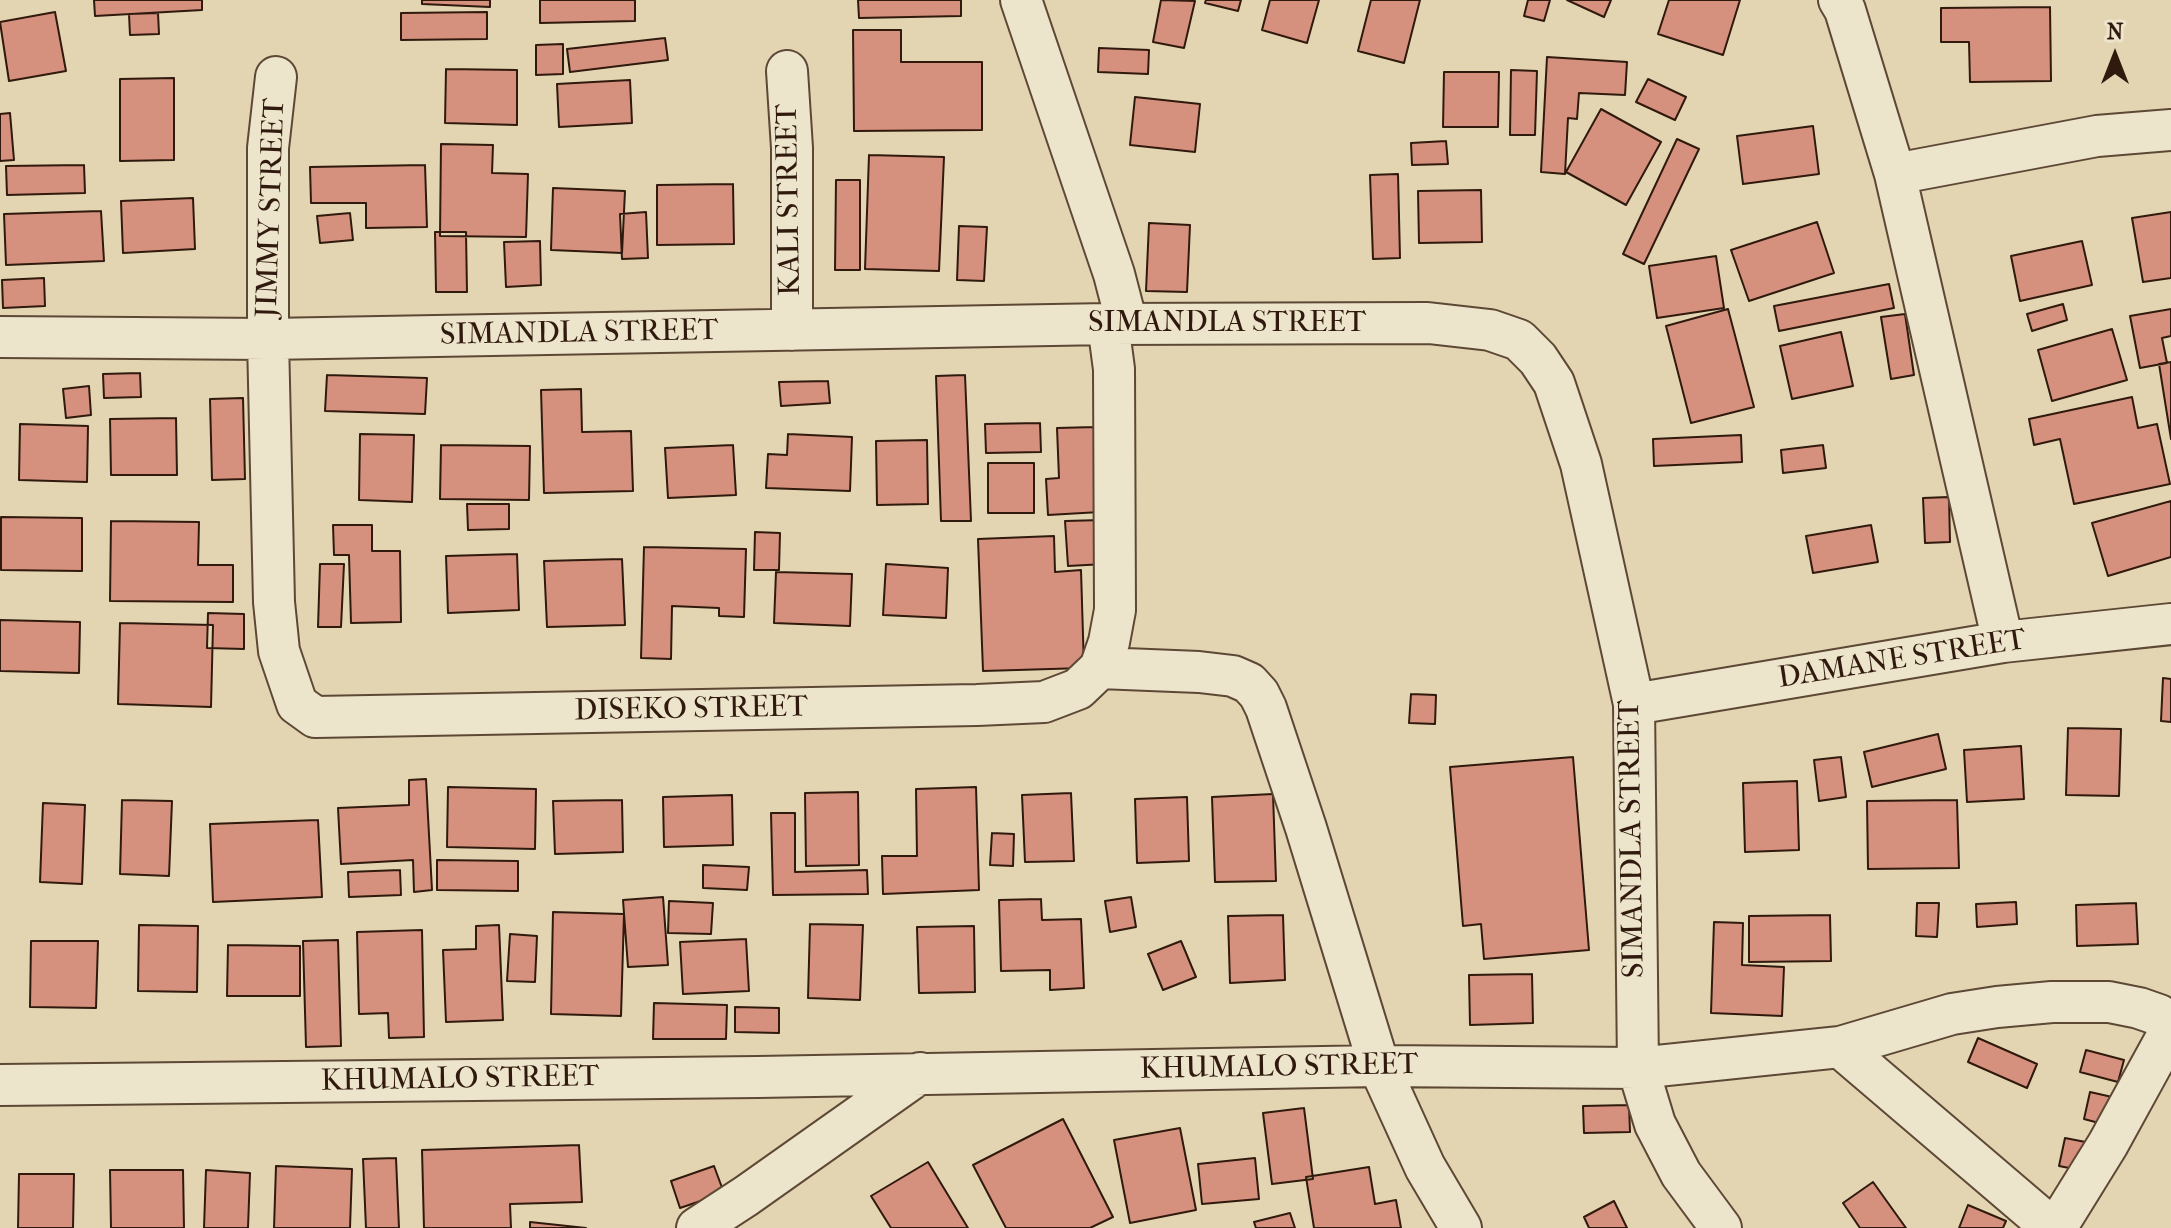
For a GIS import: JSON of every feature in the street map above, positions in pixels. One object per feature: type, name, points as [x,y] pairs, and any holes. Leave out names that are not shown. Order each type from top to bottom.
[{"type":"street","points":[[1021,0],[1114,274],[1118,324],[1114,369],[1115,610],[1100,668],[1233,676],[1249,683],[1259,694],[1306,828],[1379,1066],[1425,1167],[1461,1228]]},
{"type":"street","points":[[1839,0],[1845,10],[1895,174],[2003,642]]},
{"type":"street","name":"KALI STREET","points":[[787,71],[792,148],[792,330]]},
{"type":"street","name":"JIMMY STREET","points":[[268,339],[268,148],[276,77]]},
{"type":"street","points":[[1895,174],[2097,136],[2171,130]]},
{"type":"street","name":"SIMANDLA STREET","points":[[0,337],[268,339],[1118,324],[1428,323],[1490,330],[1519,340],[1538,359],[1554,383],[1581,464],[1634,704],[1638,1068],[1655,1124],[1681,1174],[1721,1228]]},
{"type":"street","name":"DISEKO STREET","points":[[268,339],[273,588],[279,651],[297,704],[315,717],[1044,702],[1078,689],[1100,668]]},
{"type":"street","name":"DAMANE STREET","points":[[1634,704],[2003,642],[2171,624]]},
{"type":"street","name":"KHUMALO STREET","points":[[0,1085],[758,1077],[1379,1066],[1638,1068],[1840,1047],[1952,1014],[2052,1002],[2109,1002],[2139,1008],[2159,1015],[2171,1026]]},
{"type":"street","points":[[1840,1047],[2054,1228],[2108,1144],[2171,1026]]},
{"type":"street","points":[[697,1228],[920,1073]]},
{"type":"building","points":[[94,0],[202,0],[202,10],[95,16]]},
{"type":"building","points":[[422,0],[490,0],[490,7],[422,4]]},
{"type":"building","points":[[540,0],[635,0],[635,21],[540,23]]},
{"type":"building","points":[[858,0],[961,0],[961,16],[859,18]]},
{"type":"building","points":[[1161,0],[1195,1],[1184,48],[1153,42]]},
{"type":"building","points":[[1206,0],[1241,0],[1238,11],[1205,3]]},
{"type":"building","points":[[1270,0],[1319,0],[1307,43],[1262,30]]},
{"type":"building","points":[[1371,0],[1420,0],[1404,63],[1358,51]]},
{"type":"building","points":[[1528,0],[1550,0],[1544,21],[1524,16]]},
{"type":"building","points":[[1567,0],[1611,0],[1604,17]]},
{"type":"building","points":[[1669,0],[1740,0],[1723,55],[1658,34]]},
{"type":"building","points":[[2050,7],[2051,81],[1970,82],[1969,42],[1941,42],[1941,8]]},
{"type":"building","points":[[55,12],[66,71],[9,81],[0,22]]},
{"type":"building","points":[[487,12],[487,39],[401,40],[401,13]]},
{"type":"building","points":[[158,13],[159,34],[130,35],[129,14]]},
{"type":"building","points":[[853,30],[901,30],[901,62],[982,62],[982,130],[854,131]]},
{"type":"building","points":[[665,38],[668,60],[570,72],[567,49]]},
{"type":"building","points":[[563,44],[563,74],[536,75],[536,45]]},
{"type":"building","points":[[1099,48],[1149,50],[1148,74],[1098,72]]},
{"type":"building","points":[[1547,57],[1627,62],[1625,95],[1579,93],[1577,119],[1568,118],[1565,174],[1541,172]]},
{"type":"building","points":[[446,69],[517,70],[517,125],[445,123]]},
{"type":"building","points":[[1511,70],[1537,71],[1535,135],[1510,135]]},
{"type":"building","points":[[1444,72],[1499,72],[1498,127],[1443,127]]},
{"type":"building","points":[[174,78],[174,160],[120,161],[120,79]]},
{"type":"building","points":[[1648,79],[1686,97],[1675,120],[1636,102]]},
{"type":"building","points":[[630,80],[632,123],[559,127],[557,84]]},
{"type":"building","points":[[1135,97],[1200,104],[1195,152],[1130,145]]},
{"type":"building","points":[[1601,109],[1661,142],[1626,205],[1566,172]]},
{"type":"building","points":[[10,113],[14,160],[0,161],[0,114]]},
{"type":"building","points":[[1813,126],[1819,174],[1743,184],[1737,136]]},
{"type":"building","points":[[1677,139],[1699,149],[1644,264],[1623,254]]},
{"type":"building","points":[[1446,141],[1448,164],[1412,165],[1411,143]]},
{"type":"building","points":[[441,144],[493,145],[492,173],[528,174],[526,237],[440,236]]},
{"type":"building","points":[[869,155],[944,157],[939,271],[865,269]]},
{"type":"building","points":[[84,165],[85,193],[7,195],[6,166]]},
{"type":"building","points":[[425,165],[427,227],[366,228],[366,203],[311,203],[310,167]]},
{"type":"building","points":[[1398,174],[1400,258],[1373,259],[1370,175]]},
{"type":"building","points":[[836,180],[860,180],[860,270],[835,270]]},
{"type":"building","points":[[733,184],[734,244],[657,245],[657,185]]},
{"type":"building","points":[[553,188],[625,191],[622,253],[551,250]]},
{"type":"building","points":[[1481,190],[1482,242],[1419,243],[1418,191]]},
{"type":"building","points":[[193,198],[195,249],[123,253],[121,201]]},
{"type":"building","points":[[101,211],[104,261],[6,265],[4,214]]},
{"type":"building","points":[[646,212],[648,258],[622,259],[620,214]]},
{"type":"building","points":[[2171,212],[2171,278],[2143,282],[2132,218]]},
{"type":"building","points":[[350,213],[353,240],[320,243],[317,216]]},
{"type":"building","points":[[1817,222],[1834,273],[1749,301],[1731,250]]},
{"type":"building","points":[[1149,223],[1190,225],[1187,292],[1146,291]]},
{"type":"building","points":[[959,226],[987,227],[984,281],[957,280]]},
{"type":"building","points":[[435,232],[466,232],[467,292],[436,292]]},
{"type":"building","points":[[540,241],[541,285],[506,287],[504,242]]},
{"type":"building","points":[[2082,241],[2092,285],[2020,301],[2011,256]]},
{"type":"building","points":[[1716,256],[1724,308],[1657,318],[1649,266]]},
{"type":"building","points":[[44,278],[45,306],[3,308],[2,280]]},
{"type":"building","points":[[1889,284],[1894,308],[1779,331],[1774,306]]},
{"type":"building","points":[[2063,304],[2067,320],[2032,331],[2027,314]]},
{"type":"building","points":[[1728,309],[1754,407],[1691,423],[1666,326]]},
{"type":"building","points":[[2171,309],[2171,336],[2162,338],[2167,363],[2140,368],[2130,316]]},
{"type":"building","points":[[1905,314],[1914,375],[1891,379],[1881,317]]},
{"type":"building","points":[[2112,329],[2127,380],[2052,401],[2038,350]]},
{"type":"building","points":[[1841,332],[1853,386],[1792,399],[1780,346]]},
{"type":"building","points":[[2171,362],[2171,439],[2159,364]]},
{"type":"building","points":[[140,373],[141,397],[104,398],[103,374]]},
{"type":"building","points":[[327,375],[427,378],[425,414],[325,411]]},
{"type":"building","points":[[965,375],[971,521],[941,521],[936,376]]},
{"type":"building","points":[[828,381],[830,403],[781,406],[779,382]]},
{"type":"building","points":[[89,386],[91,415],[66,418],[63,389]]},
{"type":"building","points":[[581,389],[582,432],[631,431],[633,491],[544,493],[541,390]]},
{"type":"building","points":[[2132,397],[2138,428],[2157,424],[2170,484],[2074,504],[2060,439],[2034,445],[2029,419]]},
{"type":"building","points":[[243,398],[245,479],[212,480],[210,399]]},
{"type":"building","points":[[176,418],[177,475],[111,475],[110,419]]},
{"type":"building","points":[[1040,423],[1041,452],[986,453],[985,424]]},
{"type":"building","points":[[20,424],[88,426],[87,482],[19,480]]},
{"type":"building","points":[[1095,427],[1100,512],[1048,515],[1046,479],[1059,478],[1057,428]]},
{"type":"building","points":[[360,434],[414,435],[412,502],[359,500]]},
{"type":"building","points":[[788,434],[852,437],[850,491],[766,488],[768,454],[787,455]]},
{"type":"building","points":[[1741,435],[1742,462],[1654,466],[1653,439]]},
{"type":"building","points":[[927,440],[928,504],[877,505],[876,441]]},
{"type":"building","points":[[441,445],[530,446],[529,500],[440,499]]},
{"type":"building","points":[[733,445],[736,495],[668,498],[665,448]]},
{"type":"building","points":[[1823,445],[1826,468],[1783,473],[1781,450]]},
{"type":"building","points":[[988,463],[1034,463],[1034,513],[988,513]]},
{"type":"building","points":[[1949,497],[1950,542],[1925,543],[1923,498]]},
{"type":"building","points":[[2171,501],[2171,557],[2108,576],[2092,523]]},
{"type":"building","points":[[467,504],[509,504],[509,529],[468,530]]},
{"type":"building","points":[[1,517],[82,518],[82,571],[1,570]]},
{"type":"building","points":[[1103,520],[1105,564],[1068,566],[1065,521]]},
{"type":"building","points":[[111,521],[199,522],[198,565],[233,565],[233,602],[110,601]]},
{"type":"building","points":[[333,525],[372,525],[372,551],[400,551],[401,622],[351,623],[349,555],[334,555]]},
{"type":"building","points":[[1871,525],[1878,562],[1813,573],[1806,536]]},
{"type":"building","points":[[755,532],[780,533],[779,570],[754,570]]},
{"type":"building","points":[[1054,536],[1055,572],[1081,570],[1084,668],[983,671],[978,539]]},
{"type":"building","points":[[644,547],[746,549],[744,617],[719,616],[719,608],[672,606],[671,659],[641,658]]},
{"type":"building","points":[[517,554],[519,610],[448,613],[446,556]]},
{"type":"building","points":[[622,559],[625,625],[547,627],[544,561]]},
{"type":"building","points":[[320,564],[344,564],[341,627],[318,627]]},
{"type":"building","points":[[886,564],[948,568],[946,618],[883,615]]},
{"type":"building","points":[[776,572],[852,574],[850,626],[774,623]]},
{"type":"building","points":[[208,613],[244,614],[244,649],[207,648]]},
{"type":"building","points":[[0,620],[80,622],[79,673],[0,671]]},
{"type":"building","points":[[120,623],[213,625],[211,707],[118,704]]},
{"type":"building","points":[[2163,678],[2171,679],[2171,722],[2161,721]]},
{"type":"building","points":[[1411,694],[1436,695],[1435,724],[1409,723]]},
{"type":"building","points":[[2068,728],[2121,729],[2119,796],[2066,795]]},
{"type":"building","points":[[1938,734],[1946,769],[1872,787],[1864,752]]},
{"type":"building","points":[[2021,746],[2024,799],[1967,802],[1964,750]]},
{"type":"building","points":[[1573,757],[1589,950],[1484,959],[1481,924],[1463,926],[1450,767]]},
{"type":"building","points":[[1841,757],[1846,797],[1819,801],[1814,760]]},
{"type":"building","points":[[426,779],[432,890],[414,892],[413,860],[341,864],[338,808],[409,805],[409,780]]},
{"type":"building","points":[[1797,781],[1799,850],[1745,852],[1743,783]]},
{"type":"building","points":[[448,787],[536,789],[535,849],[447,847]]},
{"type":"building","points":[[976,787],[979,890],[883,894],[882,856],[917,856],[916,789]]},
{"type":"building","points":[[858,792],[859,865],[806,866],[805,793]]},
{"type":"building","points":[[1071,793],[1074,861],[1025,862],[1022,795]]},
{"type":"building","points":[[1273,794],[1276,881],[1215,882],[1212,797]]},
{"type":"building","points":[[732,795],[733,845],[664,847],[663,797]]},
{"type":"building","points":[[1187,797],[1189,861],[1137,863],[1135,799]]},
{"type":"building","points":[[122,800],[172,801],[169,876],[120,874]]},
{"type":"building","points":[[622,800],[623,852],[555,854],[553,801]]},
{"type":"building","points":[[1957,800],[1959,868],[1868,869],[1867,801]]},
{"type":"building","points":[[43,803],[85,805],[82,884],[40,882]]},
{"type":"building","points":[[771,813],[795,813],[795,872],[867,870],[868,894],[773,895]]},
{"type":"building","points":[[318,820],[322,897],[213,902],[210,824]]},
{"type":"building","points":[[992,833],[1014,834],[1013,866],[990,865]]},
{"type":"building","points":[[437,860],[518,861],[518,891],[437,890]]},
{"type":"building","points":[[703,865],[749,867],[747,890],[703,888]]},
{"type":"building","points":[[400,870],[401,895],[349,897],[348,872]]},
{"type":"building","points":[[663,897],[668,965],[628,967],[623,900]]},
{"type":"building","points":[[1131,897],[1136,927],[1110,932],[1105,901]]},
{"type":"building","points":[[1041,899],[1042,920],[1081,919],[1084,988],[1050,990],[1050,970],[1001,971],[999,900]]},
{"type":"building","points":[[669,901],[713,903],[711,934],[668,933]]},
{"type":"building","points":[[2016,902],[2017,924],[1977,927],[1976,904]]},
{"type":"building","points":[[1917,903],[1939,903],[1937,937],[1916,936]]},
{"type":"building","points":[[2136,903],[2138,944],[2077,946],[2076,905]]},
{"type":"building","points":[[553,912],[624,914],[621,1016],[551,1014]]},
{"type":"building","points":[[1283,915],[1285,980],[1230,983],[1228,916]]},
{"type":"building","points":[[1830,915],[1831,961],[1749,962],[1749,916]]},
{"type":"building","points":[[1714,922],[1743,923],[1742,965],[1784,967],[1782,1016],[1711,1013]]},
{"type":"building","points":[[810,924],[863,925],[860,1000],[808,998]]},
{"type":"building","points":[[139,925],[198,926],[197,992],[138,991]]},
{"type":"building","points":[[499,925],[503,1020],[446,1022],[443,950],[476,949],[476,926]]},
{"type":"building","points":[[974,926],[975,992],[919,993],[917,927]]},
{"type":"building","points":[[422,930],[424,1037],[389,1038],[388,1013],[359,1014],[357,932]]},
{"type":"building","points":[[510,934],[537,936],[535,982],[507,981]]},
{"type":"building","points":[[746,939],[749,991],[683,994],[680,942]]},
{"type":"building","points":[[338,940],[341,1046],[306,1047],[303,941]]},
{"type":"building","points":[[31,941],[98,941],[96,1008],[30,1007]]},
{"type":"building","points":[[1181,941],[1196,977],[1163,990],[1148,954]]},
{"type":"building","points":[[228,945],[300,946],[300,996],[227,996]]},
{"type":"building","points":[[1532,974],[1533,1023],[1470,1025],[1469,975]]},
{"type":"building","points":[[654,1003],[727,1005],[726,1039],[653,1039]]},
{"type":"building","points":[[735,1007],[779,1008],[779,1033],[735,1032]]},
{"type":"building","points":[[1978,1038],[2037,1064],[2027,1088],[1968,1062]]},
{"type":"building","points":[[2086,1050],[2124,1060],[2118,1082],[2080,1072]]},
{"type":"building","points":[[2090,1092],[2121,1099],[2114,1127],[2084,1119]]},
{"type":"building","points":[[1629,1105],[1630,1132],[1584,1133],[1583,1106]]},
{"type":"building","points":[[1304,1108],[1313,1179],[1272,1184],[1263,1113]]},
{"type":"building","points":[[1063,1119],[1113,1217],[1090,1228],[1006,1228],[973,1165]]},
{"type":"building","points":[[1180,1128],[1196,1210],[1130,1223],[1114,1140]]},
{"type":"building","points":[[2065,1138],[2111,1147],[2105,1175],[2059,1166]]},
{"type":"building","points":[[579,1145],[582,1202],[510,1204],[511,1228],[424,1228],[422,1150]]},
{"type":"building","points":[[396,1158],[399,1228],[366,1228],[363,1159]]},
{"type":"building","points":[[1255,1158],[1259,1199],[1202,1204],[1198,1164]]},
{"type":"building","points":[[928,1162],[968,1228],[891,1228],[871,1196]]},
{"type":"building","points":[[276,1166],[352,1169],[350,1228],[274,1228]]},
{"type":"building","points":[[714,1166],[724,1193],[680,1208],[671,1181]]},
{"type":"building","points":[[1369,1167],[1375,1204],[1396,1200],[1401,1228],[1314,1228],[1306,1177]]},
{"type":"building","points":[[110,1170],[183,1170],[184,1228],[111,1228]]},
{"type":"building","points":[[206,1170],[250,1173],[248,1228],[204,1228]]},
{"type":"building","points":[[19,1174],[74,1174],[73,1228],[18,1228]]},
{"type":"building","points":[[1873,1182],[1906,1228],[1860,1228],[1843,1203]]},
{"type":"building","points":[[1614,1201],[1627,1228],[1589,1228],[1584,1217]]},
{"type":"building","points":[[1968,1205],[2006,1221],[2003,1228],[1959,1228]]},
{"type":"building","points":[[1290,1213],[1295,1228],[1256,1228],[1254,1222]]},
{"type":"building","points":[[530,1222],[586,1228],[530,1228]]}]
